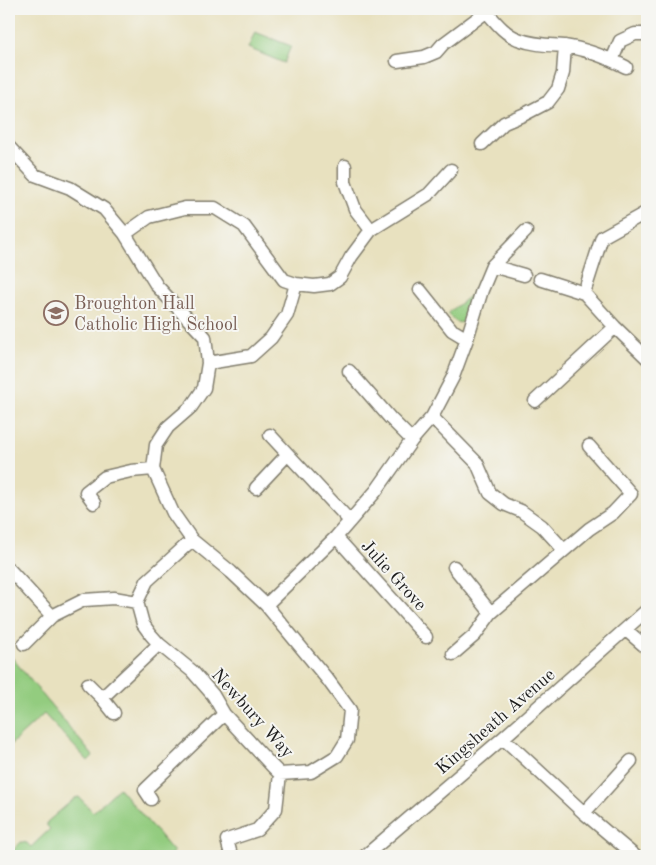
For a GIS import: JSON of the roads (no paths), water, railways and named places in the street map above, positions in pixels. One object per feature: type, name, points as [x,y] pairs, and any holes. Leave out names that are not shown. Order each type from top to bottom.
[{"type":"street","points":[[397,61],[424,57],[436,52],[443,44],[485,10],[502,29],[518,39],[540,45],[565,46],[589,51],[626,67]]},
{"type":"street","points":[[612,60],[620,41],[634,34],[647,34]]},
{"type":"street","points":[[482,144],[504,122],[548,102],[558,89],[563,73],[565,46]]},
{"type":"street","points":[[9,148],[35,175],[70,188],[104,209],[125,234],[157,286],[205,337],[208,363],[204,388],[191,407],[168,426],[156,445],[153,469],[131,471],[105,477],[86,492],[94,503]]},
{"type":"street","points":[[345,166],[344,182],[355,208],[371,230]]},
{"type":"street","points":[[125,234],[149,217],[185,208],[215,208],[244,226],[284,280],[296,284],[314,286],[330,284],[340,277],[371,230],[429,194],[451,170]]},
{"type":"street","points":[[584,293],[602,237],[647,212]]},
{"type":"street","points":[[266,605],[336,536],[376,492],[412,440],[432,416],[452,377],[492,266],[526,231]]},
{"type":"street","points":[[492,266],[524,275]]},
{"type":"street","points":[[540,278],[584,293],[647,358]]},
{"type":"street","points":[[208,363],[250,356],[271,338],[286,315],[296,284]]},
{"type":"street","points":[[420,290],[452,330],[467,339]]},
{"type":"street","points":[[535,401],[615,327]]},
{"type":"street","points":[[349,371],[412,440]]},
{"type":"street","points":[[432,416],[477,462],[490,493],[504,504],[521,511],[542,526],[564,550]]},
{"type":"street","points":[[270,435],[350,521]]},
{"type":"street","points":[[453,654],[475,635],[491,612],[589,529],[613,513],[631,494],[589,446]]},
{"type":"street","points":[[256,488],[287,455]]},
{"type":"street","name":"Newbury Way","points":[[137,602],[143,624],[159,644],[192,671],[213,695],[224,714],[280,774],[311,772],[337,756],[347,740],[350,710],[328,680],[266,605],[231,572],[192,540],[173,513],[153,469]]},
{"type":"street","name":"Julie Grove","points":[[336,536],[426,637]]},
{"type":"street","points":[[24,644],[52,616],[84,600],[114,598],[137,602],[147,581],[192,540]]},
{"type":"street","points":[[454,568],[491,612]]},
{"type":"street","points":[[9,569],[52,616]]},
{"type":"street","name":"Kingsheath Avenue","points":[[365,856],[503,738],[647,610]]},
{"type":"street","points":[[626,630],[647,648]]},
{"type":"street","points":[[102,698],[159,644]]},
{"type":"street","points":[[88,684],[114,713]]},
{"type":"street","points":[[151,799],[145,790],[224,714]]},
{"type":"street","points":[[503,738],[584,813],[635,856]]},
{"type":"street","points":[[584,813],[631,761]]},
{"type":"street","points":[[230,851],[227,840],[257,830],[276,809],[280,774]]},
{"type":"place","name":"Broughton Hall Catholic High School","points":[[56,313]]}]
